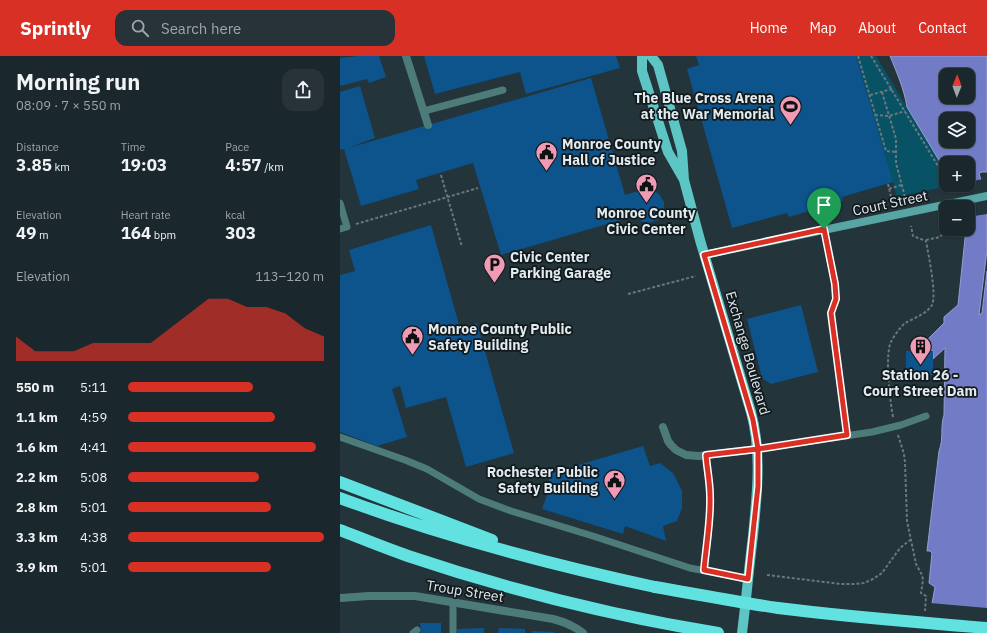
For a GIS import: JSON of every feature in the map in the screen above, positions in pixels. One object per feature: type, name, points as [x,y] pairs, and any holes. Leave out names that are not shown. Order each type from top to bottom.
[{"type":"highway","points":[[340,482],[547,561]]},
{"type":"highway","points":[[340,498],[451,536],[655,587],[757,605],[871,618],[987,628]]},
{"type":"highway","points":[[340,530],[389,549],[437,565],[533,593],[649,620],[718,633]]},
{"type":"highway","points":[[340,536],[389,549]]},
{"type":"main road","name":"Exchange Boulevard","points":[[642,56],[642,71],[668,152],[684,180]]},
{"type":"main road","name":"Exchange Boulevard","points":[[651,56],[658,65],[682,151],[684,180],[704,255],[752,416],[758,449],[758,486],[742,633]]},
{"type":"street","points":[[406,56],[428,125]]},
{"type":"street","name":"Court Street","points":[[704,255],[987,196]]},
{"type":"street","points":[[663,428],[668,441],[676,450],[686,455],[706,455],[758,449]]},
{"type":"street","name":"Troup Street","points":[[340,598],[398,595],[415,596],[554,619],[569,624],[582,633]]},
{"type":"lane","points":[[424,111],[503,90]]},
{"type":"lane","points":[[340,203],[344,228]]},
{"type":"lane","points":[[824,229],[835,284],[836,299],[831,313],[847,435]]},
{"type":"lane","points":[[758,449],[872,432],[926,416]]},
{"type":"lane","points":[[340,437],[427,469],[479,499],[511,511],[690,568],[748,579]]},
{"type":"lane","points":[[704,570],[710,495],[706,455]]},
{"type":"lane","points":[[451,630],[453,602]]},
{"type":"path","points":[[858,56],[886,151],[896,152]]},
{"type":"path","points":[[872,56],[939,167]]},
{"type":"path","points":[[870,95],[892,89]]},
{"type":"path","points":[[882,92],[896,139],[896,163],[906,200]]},
{"type":"path","points":[[875,115],[889,116],[906,111]]},
{"type":"path","points":[[441,174],[462,247]]},
{"type":"path","points":[[888,184],[892,201]]},
{"type":"path","points":[[889,189],[902,185]]},
{"type":"path","points":[[344,228],[478,188]]},
{"type":"path","points":[[926,241],[940,238],[941,236]]},
{"type":"path","points":[[628,294],[696,276]]},
{"type":"path","points":[[767,575],[841,584],[864,583],[882,573],[900,548],[910,540]]},
{"type":"shaded area","points":[[856,56],[876,56],[939,160],[939,188],[897,197]]},
{"type":"water","points":[[890,56],[987,56],[987,172],[979,173],[987,203],[987,250],[979,315],[982,313],[987,271],[987,633],[928,625],[935,587],[929,583],[932,553],[927,551],[944,415],[945,348],[933,359],[933,351],[916,351],[944,323],[944,317],[958,305],[965,236],[975,236],[975,200],[968,200],[968,192],[975,192],[975,156],[939,156],[939,160],[907,107],[902,87]]},
{"type":"pier","points":[[983,179],[987,195],[987,214],[975,216],[975,200],[959,200],[957,192],[975,192],[975,181]]},
{"type":"pier","points":[[930,603],[987,608],[987,633],[925,633]]},
{"type":"building","points":[[379,56],[386,77],[369,83],[367,79],[340,86],[340,58]]},
{"type":"building","points":[[424,56],[616,56],[620,68],[526,94],[520,72],[435,94]]},
{"type":"building","name":"The Blue Cross Arena at the War Memorial","points":[[696,56],[856,56],[893,182],[842,197],[843,201],[789,217],[787,213],[732,228],[687,69],[699,65]]},
{"type":"building","name":"Monroe County Hall of Justice","points":[[591,78],[625,195],[642,190],[658,193],[664,202],[664,212],[657,220],[647,223],[631,217],[501,255],[473,163],[416,180],[419,189],[361,206],[344,149],[340,150],[340,92],[360,86],[375,138],[348,148]]},
{"type":"building","name":"Monroe County Public Safety Building","points":[[431,225],[460,328],[477,323],[514,453],[466,467],[446,397],[406,408],[400,386],[392,389],[407,437],[377,446],[340,432],[340,275],[355,271],[349,250]]},
{"type":"building","points":[[801,305],[818,372],[771,384],[762,378],[747,319]]},
{"type":"building","name":"Station 26 - Court Street Dam","points":[[906,351],[933,351],[933,375],[906,375]]},
{"type":"building","name":"Rochester Public Safety Building","points":[[643,446],[650,466],[660,463],[673,473],[682,491],[682,508],[677,521],[663,526],[666,541],[625,526],[623,534],[542,509],[548,492],[552,490],[547,474]]},
{"type":"building","points":[[420,623],[441,623],[441,633],[421,633]]},
{"type":"building","points":[[484,628],[484,633],[457,633],[457,629]]},
{"type":"building","points":[[499,628],[525,629],[525,633],[498,633]]},
{"type":"building","points":[[532,631],[554,632],[554,633],[532,633]]},
{"type":"place","name":"The Blue Cross Arena at the War Memorial","points":[[790,126]]},
{"type":"place","name":"Monroe County Hall of Justice","points":[[547,172]]},
{"type":"place","name":"Monroe County Civic Center","points":[[646,204]]},
{"type":"place","name":"Civic Center Parking Garage","points":[[494,284]]},
{"type":"place","name":"Monroe County Public Safety Building","points":[[413,356]]},
{"type":"place","name":"Station 26 - Court Street Dam","points":[[920,366]]},
{"type":"place","name":"Rochester Public Safety Building","points":[[614,500]]},
{"type":"route","points":[[824,229],[704,255],[753,420],[758,449],[706,455],[710,511],[704,570],[748,579],[758,486],[758,449],[847,435],[831,313],[836,299],[834,272],[824,229]]}]
